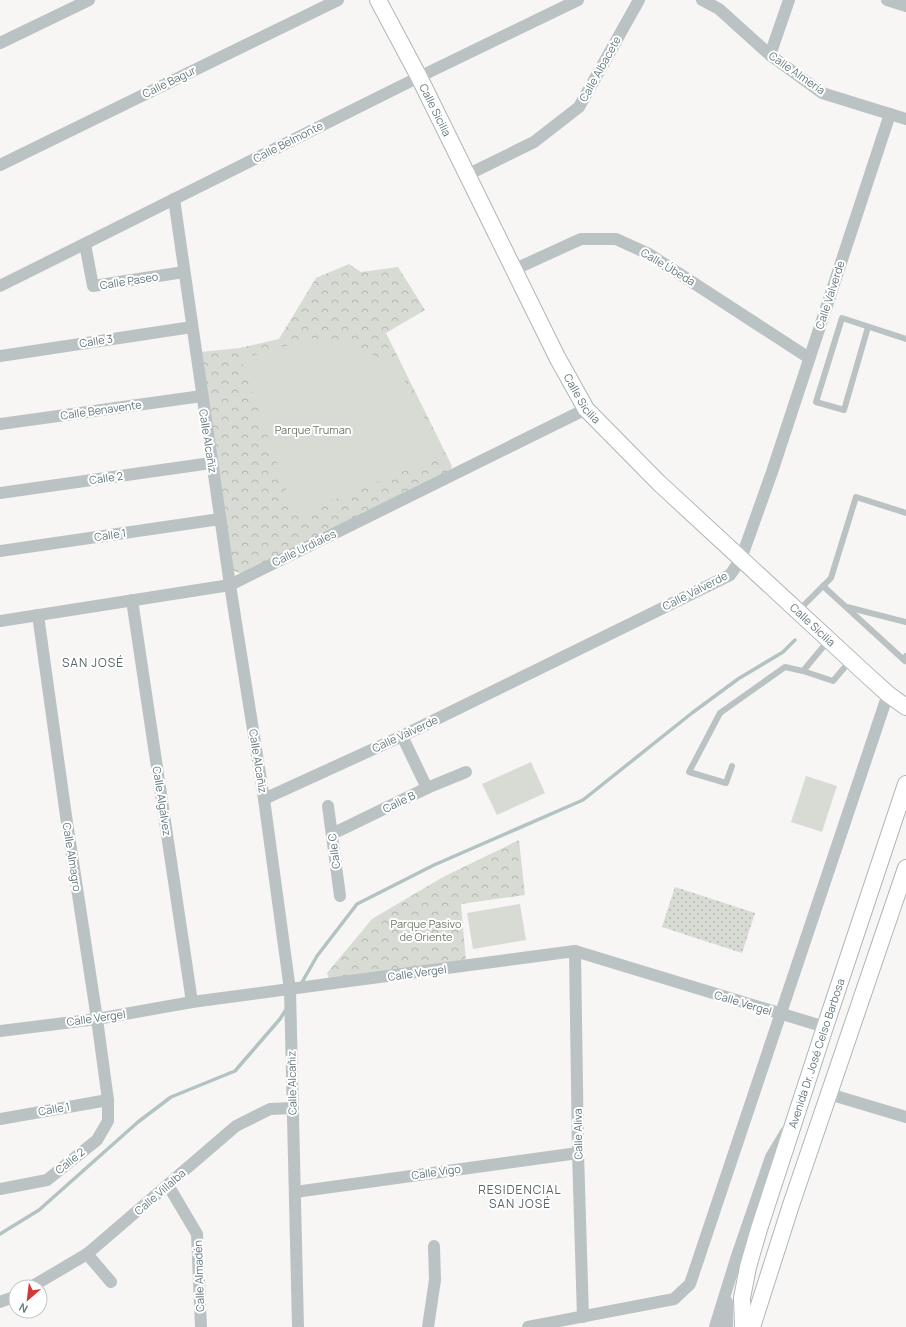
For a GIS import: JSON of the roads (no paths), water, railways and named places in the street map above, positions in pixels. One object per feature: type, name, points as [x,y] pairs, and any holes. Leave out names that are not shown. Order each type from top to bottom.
[{"type":"main road","name":"Calle Sicilia","points":[[378,0],[419,77],[557,357],[586,410],[659,484],[888,694],[906,706]]},
{"type":"main road","name":"Avenida Dr. José Celso Barbosa","points":[[742,1327],[742,1298],[748,1267],[795,1118],[906,784]]},
{"type":"main road","points":[[752,1327],[791,1205],[906,868]]},
{"type":"street","points":[[0,43],[89,0]]},
{"type":"street","name":"Calle Bagur","points":[[0,164],[338,0]]},
{"type":"street","name":"Calle Belmonte","points":[[0,286],[419,77],[578,0]]},
{"type":"street","name":"Calle Albacete","points":[[467,175],[534,142],[579,107],[638,0]]},
{"type":"street","name":"Calle Almería","points":[[702,0],[719,9],[770,55],[822,92],[906,119]]},
{"type":"street","points":[[770,55],[790,0]]},
{"type":"street","points":[[887,0],[906,5]]},
{"type":"street","name":"Calle Valverde","points":[[264,799],[402,736],[730,575],[741,559],[772,472],[890,114]]},
{"type":"street","name":"Calle Alcañiz","points":[[174,200],[211,462],[264,799],[290,990],[298,1327]]},
{"type":"street","name":"Calle Úbeda","points":[[513,270],[581,239],[616,239],[649,254],[809,358]]},
{"type":"street","name":"Calle Paseo","points":[[85,244],[93,286],[184,272]]},
{"type":"street","name":"Calle 3","points":[[0,356],[192,327]]},
{"type":"street","name":"Calle Benavente","points":[[0,424],[202,396]]},
{"type":"street","name":"Calle Urdiales","points":[[0,621],[230,585],[586,410]]},
{"type":"street","name":"Calle 2","points":[[0,493],[211,462]]},
{"type":"street","name":"Calle 1","points":[[0,551],[220,519]]},
{"type":"street","name":"Calle Algálvez","points":[[132,600],[192,1002]]},
{"type":"street","name":"Calle Almagro","points":[[38,615],[108,1100]]},
{"type":"street","points":[[528,1327],[674,1299],[690,1284],[888,694]]},
{"type":"street","points":[[402,736],[427,788]]},
{"type":"street","name":"Calle B","points":[[332,834],[427,788],[466,772]]},
{"type":"street","name":"Calle C","points":[[328,806],[340,896]]},
{"type":"street","name":"Calle Vergel","points":[[0,1031],[97,1019],[192,1002],[575,952],[825,1027]]},
{"type":"street","name":"Calle Aliva","points":[[575,952],[578,1153],[583,1317]]},
{"type":"street","points":[[829,1094],[906,1117]]},
{"type":"street","name":"Calle 2","points":[[0,1189],[47,1180],[97,1140],[108,1121],[108,1100]]},
{"type":"street","name":"Calle 1","points":[[0,1118],[108,1100]]},
{"type":"street","name":"Calle Villalba","points":[[45,1279],[87,1254],[236,1126],[270,1109],[293,1108]]},
{"type":"street","points":[[715,1327],[727,1293],[736,1259],[771,1157],[795,1118]]},
{"type":"street","name":"Calle Vigo","points":[[294,1192],[578,1153]]},
{"type":"street","name":"Calle Almadén","points":[[168,1185],[197,1234],[201,1327]]},
{"type":"street","points":[[428,1327],[435,1280],[434,1246]]},
{"type":"street","points":[[87,1254],[111,1282]]},
{"type":"street","points":[[727,1293],[727,1327]]},
{"type":"lane","points":[[868,327],[844,410],[816,402],[842,318],[906,339]]},
{"type":"lane","points":[[798,612],[831,578],[856,497],[906,513]]},
{"type":"lane","points":[[823,586],[904,661],[906,656]]},
{"type":"lane","points":[[846,607],[906,622]]},
{"type":"lane","points":[[803,670],[829,640]]},
{"type":"lane","points":[[732,766],[726,783],[689,772],[720,713],[785,667],[803,670],[833,681],[851,660]]},
{"type":"waterway","points":[[301,984],[317,956],[357,904],[434,865],[583,800],[692,713],[738,679],[783,652],[795,640]]},
{"type":"waterway","points":[[0,1234],[39,1210],[138,1122],[171,1097],[235,1071],[280,1019],[287,1008]]},
{"type":"district","name":"SAN JOSÉ","points":[[93,663]]},
{"type":"district","name":"RESIDENCIAL SAN JOSÉ","points":[[520,1197]]},
{"type":"park label","name":"Parque Truman","points":[[313,430]]},
{"type":"park label","name":"Parque Pasivo de Oriente","points":[[426,930]]}]
